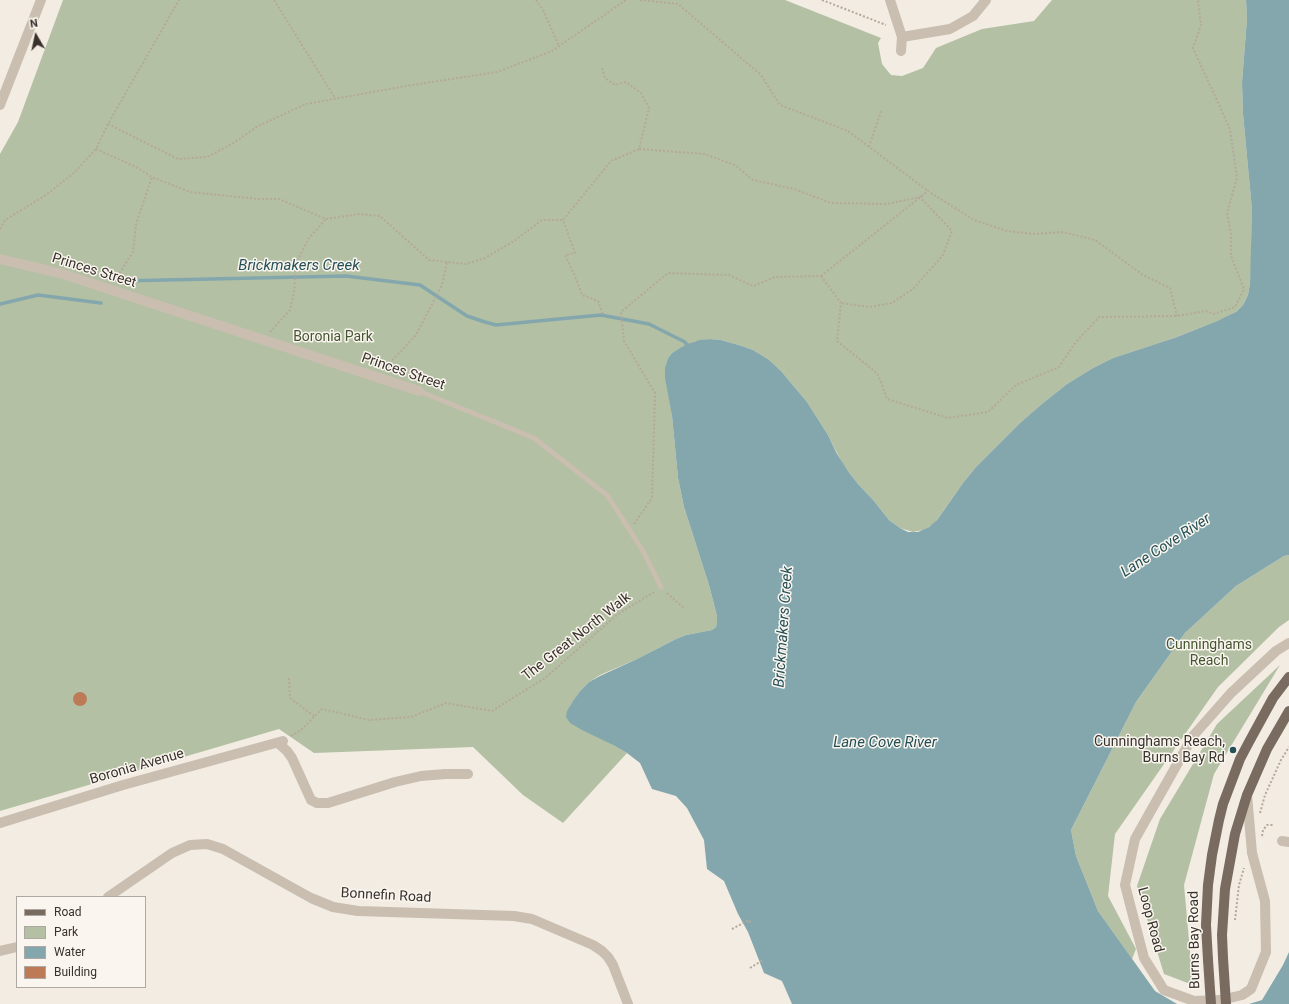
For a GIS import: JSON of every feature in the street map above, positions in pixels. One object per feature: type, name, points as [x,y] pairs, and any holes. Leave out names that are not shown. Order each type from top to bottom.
[{"type":"main road","name":"Burns Bay Road","points":[[1211,1004],[1206,925],[1208,885],[1220,814],[1229,787],[1246,747],[1273,698],[1289,677]]},
{"type":"main road","name":"Burns Bay Road","points":[[1226,1004],[1222,935],[1225,889],[1235,834],[1247,795],[1267,749],[1289,711]]},
{"type":"street","points":[[0,105],[41,0]]},
{"type":"street","points":[[890,0],[902,37],[901,51]]},
{"type":"street","points":[[902,37],[950,29],[973,16],[986,0]]},
{"type":"street","name":"Princes Street","points":[[0,259],[63,274],[419,391]]},
{"type":"street","name":"Loop Road","points":[[1247,795],[1251,852],[1266,901],[1266,952],[1251,989],[1242,995],[1221,1000],[1194,1001],[1164,990],[1144,958],[1126,885],[1135,838],[1193,736],[1231,693],[1276,651],[1289,643]]},
{"type":"street","points":[[281,742],[292,758],[311,800],[317,803],[328,803],[395,782],[421,776],[468,774]]},
{"type":"street","name":"Boronia Avenue","points":[[0,823],[123,785],[281,742]]},
{"type":"street","name":"Bonnefin Road","points":[[109,896],[172,853],[190,845],[207,844],[223,849],[311,898],[333,907],[358,911],[514,916],[532,919],[593,945],[602,951],[613,965],[628,1004]]},
{"type":"street","points":[[0,951],[16,947]]},
{"type":"lane","name":"Princes Street","points":[[419,391],[534,438],[608,495],[630,530],[661,587]]},
{"type":"path","points":[[0,229],[5,220],[46,195],[74,172],[96,150],[108,124],[179,0]]},
{"type":"path","points":[[274,0],[335,98]]},
{"type":"path","points":[[536,0],[543,10],[559,46]]},
{"type":"path","points":[[108,124],[178,159],[207,157],[232,144],[258,126],[306,104],[406,86],[497,72],[552,52],[626,0]]},
{"type":"path","points":[[640,0],[678,4],[761,75],[780,105],[848,131],[928,191],[974,220],[1007,231],[1033,234],[1063,232],[1095,240],[1143,275],[1170,288],[1177,316]]},
{"type":"path","points":[[822,0],[884,23],[902,37]]},
{"type":"path","points":[[821,276],[841,303],[837,341],[877,373],[886,400],[948,418],[988,412],[1016,385],[1059,368],[1076,342],[1099,317],[1177,316],[1206,311],[1214,314],[1236,307],[1244,289],[1231,256],[1231,234],[1227,213],[1237,178],[1230,129],[1193,48],[1200,25],[1198,0]]},
{"type":"path","points":[[602,68],[605,78],[616,85],[626,82],[641,93],[649,108],[638,149]]},
{"type":"path","points":[[869,147],[881,111]]},
{"type":"path","points":[[563,220],[611,161],[638,149],[704,154],[735,165],[753,180],[794,189],[831,203],[887,204],[920,197]]},
{"type":"path","points":[[96,150],[136,167],[152,177],[190,192],[279,200],[326,219],[359,214],[380,216],[429,260],[466,264],[485,258],[514,241],[542,220],[563,220]]},
{"type":"path","points":[[108,289],[133,252],[136,224],[152,177]]},
{"type":"path","points":[[630,530],[652,498],[655,393],[624,341],[621,312],[668,273],[729,275],[753,286],[775,277],[821,276],[928,191]]},
{"type":"path","points":[[841,303],[869,307],[892,303],[913,289],[943,255],[952,231],[920,197]]},
{"type":"path","points":[[263,340],[290,310],[294,293],[296,263],[309,238],[326,219]]},
{"type":"path","points":[[563,220],[575,253],[565,255],[582,295],[598,301],[603,315]]},
{"type":"path","points":[[376,377],[416,335],[442,285],[447,262]]},
{"type":"path","points":[[661,587],[685,609]]},
{"type":"path","name":"The Great North Walk","points":[[314,716],[322,709],[369,720],[411,717],[446,704],[492,710],[545,678],[618,614],[661,587]]},
{"type":"path","points":[[281,742],[301,730],[314,716],[290,698],[289,678]]},
{"type":"path","points":[[1261,841],[1263,830],[1267,825],[1274,825]]},
{"type":"path","points":[[732,929],[749,920],[751,924]]},
{"type":"path","points":[[750,968],[763,960]]},
{"type":"green space","name":"Boronia Park","points":[[63,0],[785,0],[881,38],[878,43],[882,64],[891,75],[902,76],[923,68],[936,48],[982,29],[1034,21],[1052,0],[1246,0],[1247,19],[1242,82],[1243,114],[1252,210],[1251,269],[1248,295],[1243,305],[1236,312],[1227,317],[1177,337],[1113,358],[1067,384],[1020,423],[976,467],[934,524],[923,530],[913,532],[900,528],[889,520],[858,484],[842,463],[828,435],[807,402],[781,371],[768,359],[753,350],[742,346],[721,340],[710,339],[693,342],[672,353],[668,358],[665,367],[672,416],[678,478],[684,507],[709,585],[717,616],[716,627],[712,630],[686,635],[676,639],[637,659],[600,675],[589,682],[580,691],[570,706],[613,745],[627,753],[563,823],[523,795],[473,747],[314,753],[279,729],[0,811],[0,154],[18,122]]},
{"type":"green space","name":"Cunninghams Reach","points":[[1289,555],[1289,620],[1279,627],[1218,687],[1115,834],[1108,896],[1136,949],[1132,959],[1098,911],[1076,856],[1071,830],[1136,702],[1185,633],[1236,586],[1284,556]]},
{"type":"green space","points":[[1280,665],[1214,774],[1184,885],[1193,985],[1164,974],[1137,886],[1160,819],[1217,724]]},
{"type":"water","name":"Lane Cove River","points":[[1246,0],[1289,0],[1289,555],[1284,556],[1236,586],[1185,633],[1136,702],[1071,830],[1076,856],[1098,911],[1155,991],[1177,1004],[792,1004],[782,981],[764,973],[748,932],[738,914],[724,881],[707,869],[704,840],[687,808],[676,796],[652,789],[640,763],[627,753],[570,723],[566,717],[567,711],[573,701],[589,682],[676,639],[686,635],[712,630],[716,627],[717,616],[709,585],[684,507],[678,478],[672,416],[665,378],[665,367],[668,358],[672,353],[687,344],[710,339],[721,340],[742,346],[753,350],[768,359],[781,371],[807,402],[848,471],[889,520],[908,532],[918,532],[929,527],[937,520],[976,467],[1020,423],[1067,384],[1113,358],[1177,337],[1217,321],[1236,312],[1243,305],[1248,295],[1250,283],[1252,210],[1243,114],[1242,82],[1247,19]]},
{"type":"water","points":[[1289,952],[1289,1004],[1249,1004],[1262,1000]]},
{"type":"building","points":[[77,692],[83,692],[87,696],[87,702],[83,706],[77,706],[73,702],[73,696]]},
{"type":"waterway","name":"Brickmakers Creek","points":[[120,281],[346,276],[420,285],[467,316],[496,325],[601,315],[649,324],[685,342],[689,348]]},
{"type":"waterway","name":"Brickmakers Creek","points":[[0,304],[38,295],[101,303]]},
{"type":"place","name":"Cunninghams Reach, Burns Bay Rd","points":[[1233,750]]}]
